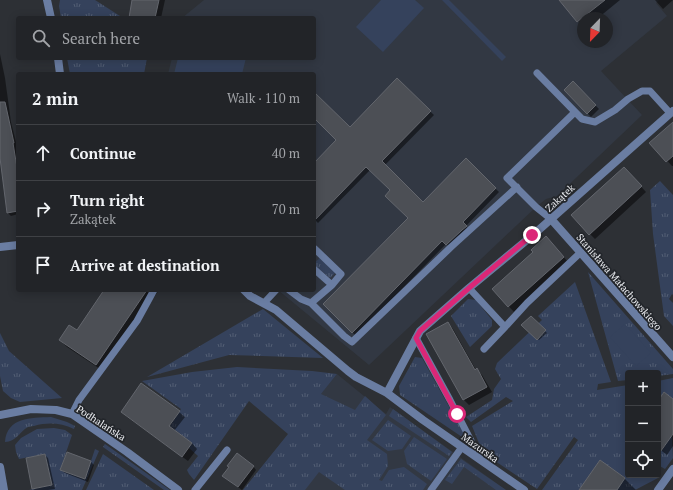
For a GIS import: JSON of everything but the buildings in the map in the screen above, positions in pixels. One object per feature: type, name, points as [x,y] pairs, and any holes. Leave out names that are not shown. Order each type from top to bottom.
[{"type":"street","points":[[47,0],[51,16]]},
{"type":"street","points":[[58,60],[60,72]]},
{"type":"street","name":"Zakątek","points":[[387,393],[420,331],[551,219],[671,112]]},
{"type":"street","name":"Stanisława Małachowskiego","points":[[551,219],[673,357]]},
{"type":"street","points":[[0,247],[16,245]]},
{"type":"street","name":"Mazurska","points":[[246,292],[250,296],[276,310],[356,377],[387,393],[423,420],[524,490]]},
{"type":"street","name":"Podhalańska","points":[[0,415],[31,409],[56,410],[72,414],[178,490]]},
{"type":"street","points":[[0,467],[4,490]]},
{"type":"street","points":[[660,489],[673,469]]},
{"type":"lane","points":[[537,73],[582,119],[595,122],[642,91],[650,91],[671,112]]},
{"type":"lane","points":[[551,219],[536,207],[507,178],[575,112]]},
{"type":"lane","points":[[292,292],[311,303],[352,342],[451,247],[517,187]]},
{"type":"lane","points":[[311,303],[332,285],[341,274],[316,250]]},
{"type":"lane","points":[[484,348],[526,303],[580,253]]},
{"type":"lane","points":[[316,271],[332,285]]},
{"type":"lane","points":[[469,288],[505,327]]},
{"type":"lane","points":[[72,414],[79,400],[137,321],[153,292]]},
{"type":"lane","points":[[264,303],[274,292]]},
{"type":"lane","points":[[416,338],[481,460]]},
{"type":"lane","points":[[431,490],[462,447]]},
{"type":"lane","points":[[195,490],[227,450]]},
{"type":"shaded area","points":[[204,0],[659,0],[656,3],[667,16],[601,71],[642,115],[557,196],[546,199],[536,207],[369,365],[280,292],[316,292],[316,72],[168,72],[172,60],[316,60],[316,16],[184,16]]},
{"type":"shaded area","points":[[337,374],[386,414],[390,407],[506,490],[243,490]]},
{"type":"green space","points":[[60,0],[95,0],[120,16],[61,16],[59,6]]},
{"type":"green space","points":[[381,0],[415,0],[424,8],[383,52],[356,27]]},
{"type":"green space","points":[[442,0],[449,0],[506,57],[502,61]]},
{"type":"green space","points":[[67,60],[147,60],[144,72],[70,72]]},
{"type":"green space","points":[[178,60],[246,60],[242,72],[174,72]]},
{"type":"green space","points":[[660,181],[673,195],[673,295],[672,294],[669,299],[673,303],[673,326],[664,316],[653,234],[650,190]]},
{"type":"green space","points":[[321,257],[336,272],[330,278],[316,267],[316,261]]},
{"type":"green space","points":[[588,272],[673,369],[673,374],[661,376],[661,370],[625,370],[625,380],[618,381]]},
{"type":"green space","points":[[575,282],[611,382],[598,384],[597,390],[625,385],[625,478],[600,460],[579,490],[542,490],[578,440],[574,437],[537,489],[483,453],[472,426],[513,401],[506,397],[471,422],[466,417],[492,400],[494,389],[501,379],[495,369],[497,363],[542,320],[538,316]]},
{"type":"green space","points":[[468,299],[476,300],[492,320],[492,326],[470,347],[451,316]]},
{"type":"green space","points":[[263,309],[323,358],[229,355],[147,377]]},
{"type":"green space","points":[[625,324],[651,353],[636,366],[610,337]]},
{"type":"green space","points":[[0,333],[9,351],[62,398],[20,402],[11,398],[3,391],[0,376]]},
{"type":"green space","points":[[415,357],[422,358],[468,441],[400,395],[399,386]]},
{"type":"green space","points":[[237,367],[312,371],[337,374],[321,394],[355,410],[365,396],[386,415],[367,440],[387,454],[388,466],[379,480],[382,481],[389,470],[404,467],[427,484],[423,490],[345,490],[319,472],[305,490],[243,490],[288,434],[249,401],[194,480],[187,470],[198,456],[189,448],[192,443],[170,426],[181,409],[142,381],[192,372]]},
{"type":"green space","points":[[673,378],[673,399],[664,392],[661,396],[661,380]]},
{"type":"green space","points":[[393,409],[452,452],[449,456],[389,416]]},
{"type":"green space","points":[[51,417],[75,426],[74,429],[64,425],[54,424],[28,427],[15,439],[5,442],[10,428],[15,423],[21,420]]},
{"type":"green space","points":[[388,420],[411,436],[402,449],[388,451],[372,440]]},
{"type":"green space","points":[[54,428],[65,430],[72,435],[60,470],[85,479],[95,449],[99,451],[82,490],[29,490],[52,485],[45,454],[19,459],[15,445],[21,438],[37,429]]},
{"type":"green space","points":[[672,435],[673,458],[665,469],[661,467],[662,450]]},
{"type":"green space","points":[[414,437],[447,459],[431,481],[407,464],[404,451]]},
{"type":"green space","points":[[105,444],[170,490],[164,490],[103,447]]},
{"type":"green space","points":[[103,454],[154,490],[86,490]]},
{"type":"green space","points":[[461,459],[506,490],[496,490],[464,467],[452,484],[445,480]]},
{"type":"green space","points":[[625,478],[658,478],[635,490],[617,490]]},
{"type":"route","points":[[457,414],[416,338],[420,331],[532,235]]}]
